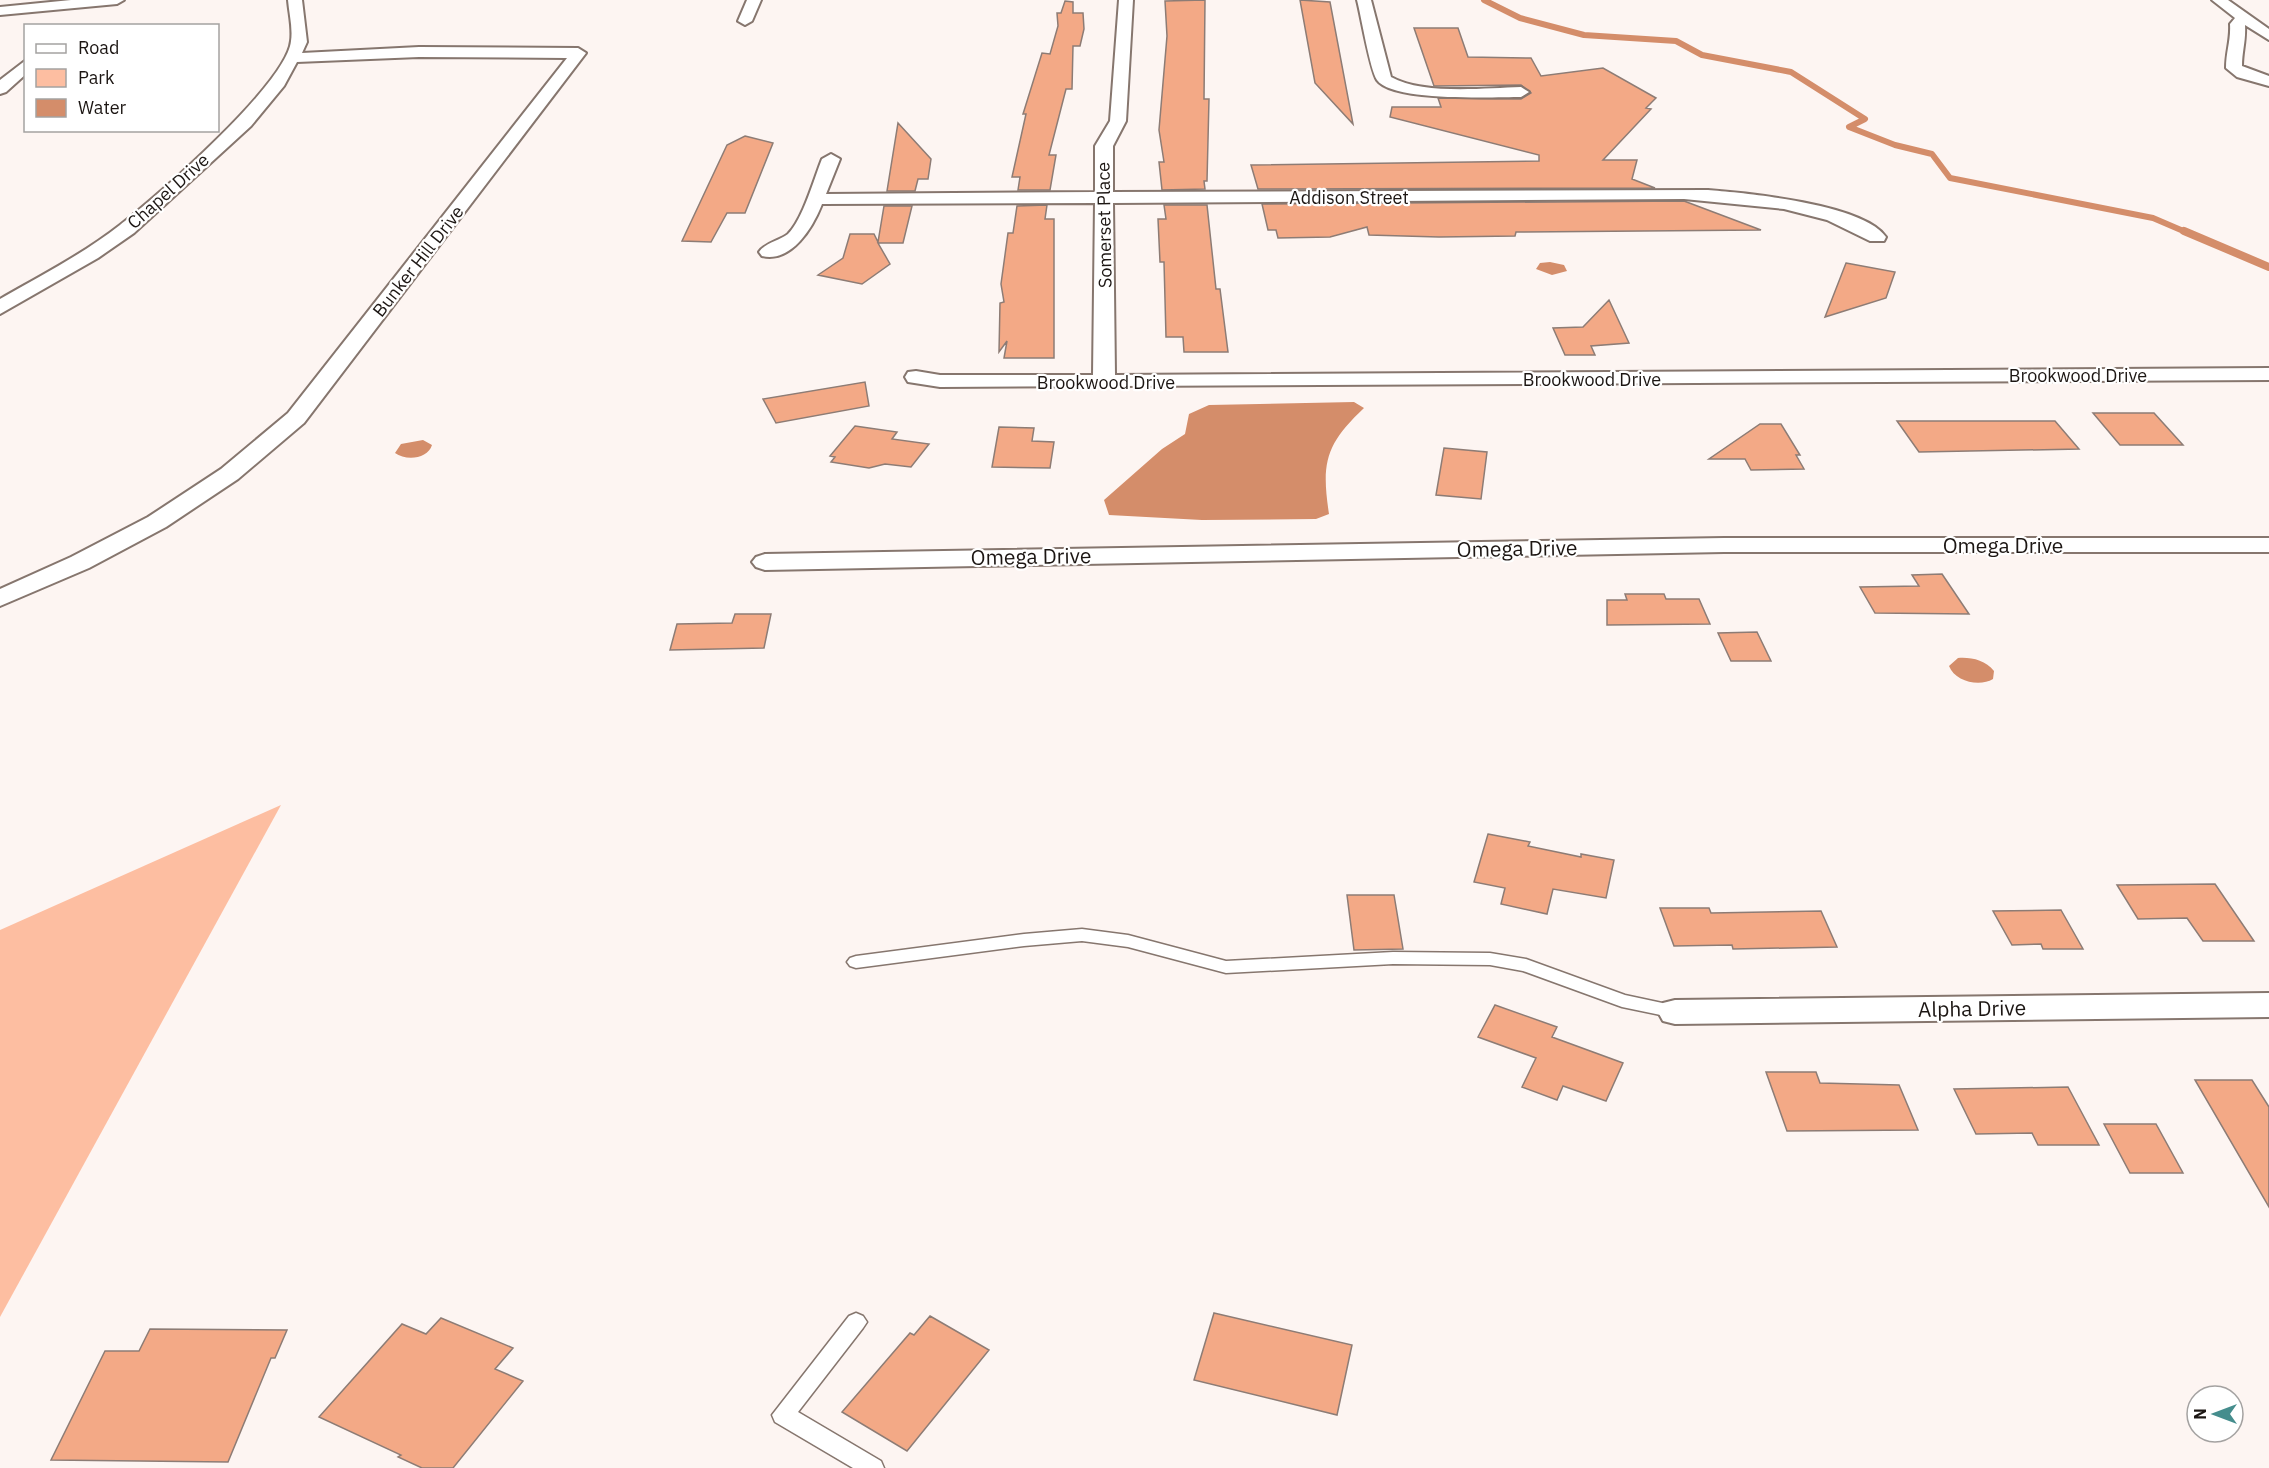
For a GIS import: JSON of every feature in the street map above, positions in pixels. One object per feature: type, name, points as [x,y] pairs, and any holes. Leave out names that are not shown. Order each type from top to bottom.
[{"type":"street","points":[[0,11],[52,9],[117,0]]},
{"type":"street","name":"Chapel Drive","points":[[0,308],[91,254],[157,204],[256,110],[278,82],[299,42],[295,0]]},
{"type":"street","points":[[745,21],[754,0]]},
{"type":"street","name":"Somerset Place","points":[[1104,382],[1106,331],[1102,198],[1104,146],[1118,121],[1126,0]]},
{"type":"street","points":[[1364,0],[1384,79],[1388,83],[1412,90],[1521,92]]},
{"type":"street","points":[[2219,0],[2269,36]]},
{"type":"street","points":[[2245,18],[2237,24],[2239,43],[2234,54],[2234,68],[2243,74],[2269,81]]},
{"type":"street","name":"Bunker Hill Drive","points":[[0,598],[61,573],[130,538],[184,507],[268,445],[296,418],[578,52],[430,52],[292,58]]},
{"type":"street","points":[[0,89],[24,67]]},
{"type":"street","points":[[769,252],[794,238],[806,221],[831,159]]},
{"type":"street","name":"Addison Street","points":[[814,199],[1690,194],[1731,196],[1808,210],[1840,219],[1877,237]]},
{"type":"street","name":"Brookwood Drive","points":[[916,377],[940,381],[1104,382],[2269,374]]},
{"type":"street","name":"Omega Drive","points":[[765,562],[1724,545],[2269,545]]},
{"type":"street","name":"Alpha Drive","points":[[1675,1012],[2269,1005]]},
{"type":"lane","points":[[856,962],[1024,940],[1082,935],[1128,941],[1226,967],[1393,958],[1490,959],[1526,965],[1622,1001],[1675,1012]]},
{"type":"lane","points":[[856,1322],[783,1415],[873,1468]]},
{"type":"green space","points":[[281,805],[0,1317],[0,930]]},
{"type":"water","points":[[1550,262],[1564,265],[1567,271],[1552,275],[1536,269],[1540,263]]},
{"type":"water","points":[[1354,402],[1364,408],[1341,432],[1329,455],[1326,481],[1329,514],[1316,519],[1202,520],[1109,515],[1104,500],[1162,449],[1185,434],[1189,414],[1209,405]]},
{"type":"water","points":[[423,440],[432,445],[430,450],[421,456],[410,458],[395,453],[401,444]]},
{"type":"water","points":[[1958,658],[1973,659],[1986,664],[1994,671],[1993,679],[1975,683],[1957,676],[1949,666]]},
{"type":"building","points":[[1205,0],[1204,99],[1209,99],[1207,181],[1204,181],[1205,189],[1162,190],[1159,162],[1164,162],[1159,130],[1167,36],[1165,1]]},
{"type":"building","points":[[1300,0],[1330,2],[1353,124],[1315,83]]},
{"type":"building","points":[[1065,1],[1073,2],[1073,13],[1083,13],[1084,29],[1080,46],[1073,46],[1072,89],[1066,89],[1049,155],[1056,155],[1050,190],[1018,190],[1020,177],[1012,177],[1026,114],[1023,114],[1042,53],[1050,54],[1058,26],[1057,13],[1061,13]]},
{"type":"building","points":[[1414,28],[1458,28],[1468,57],[1531,58],[1541,76],[1603,68],[1656,98],[1646,108],[1651,109],[1603,160],[1637,160],[1632,179],[1655,188],[1258,189],[1251,165],[1539,161],[1539,155],[1390,117],[1392,107],[1441,107],[1438,98],[1521,99],[1531,93],[1521,85],[1434,86]]},
{"type":"building","points":[[898,123],[931,159],[928,179],[918,179],[915,191],[887,191]]},
{"type":"building","points":[[745,136],[773,143],[745,213],[727,213],[711,242],[682,241],[727,145]]},
{"type":"building","points":[[1684,201],[1761,230],[1516,232],[1515,236],[1439,237],[1369,235],[1367,227],[1330,237],[1278,238],[1276,230],[1268,230],[1262,204]]},
{"type":"building","points":[[1047,205],[1045,219],[1054,219],[1054,358],[1004,358],[1007,341],[999,352],[1000,303],[1004,302],[1001,284],[1008,233],[1013,233],[1017,206]]},
{"type":"building","points":[[1164,205],[1207,205],[1216,289],[1220,289],[1228,352],[1184,352],[1183,337],[1166,337],[1164,262],[1160,262],[1158,219],[1166,219]]},
{"type":"building","points":[[884,206],[912,206],[903,243],[878,243],[890,264],[862,284],[818,275],[843,258],[850,234],[874,234],[878,242]]},
{"type":"building","points":[[1846,263],[1895,272],[1886,298],[1825,317]]},
{"type":"building","points":[[1609,300],[1629,343],[1591,346],[1595,355],[1565,355],[1553,328],[1583,327]]},
{"type":"building","points":[[865,382],[869,406],[776,423],[763,399]]},
{"type":"building","points":[[2093,413],[2154,413],[2183,445],[2120,445]]},
{"type":"building","points":[[1897,421],[2055,421],[2079,449],[1919,452]]},
{"type":"building","points":[[1760,424],[1781,424],[1800,455],[1796,455],[1804,469],[1751,470],[1745,459],[1709,459]]},
{"type":"building","points":[[855,426],[897,432],[892,439],[929,444],[911,467],[885,464],[869,468],[831,462],[835,457],[830,456]]},
{"type":"building","points":[[999,427],[1034,428],[1032,441],[1054,442],[1050,468],[992,467]]},
{"type":"building","points":[[1444,448],[1487,452],[1481,499],[1436,495]]},
{"type":"building","points":[[1942,574],[1969,614],[1875,613],[1860,587],[1919,586],[1912,575]]},
{"type":"building","points":[[1625,594],[1664,594],[1666,599],[1699,599],[1710,624],[1607,625],[1607,600],[1627,600]]},
{"type":"building","points":[[735,614],[771,614],[764,648],[670,650],[677,624],[732,623]]},
{"type":"building","points":[[1757,632],[1771,661],[1731,661],[1718,633]]},
{"type":"building","points":[[1488,834],[1530,842],[1528,846],[1581,857],[1581,854],[1614,860],[1606,898],[1553,889],[1547,914],[1501,904],[1505,888],[1474,882]]},
{"type":"building","points":[[2215,884],[2254,941],[2203,941],[2187,918],[2138,919],[2117,885]]},
{"type":"building","points":[[1347,895],[1394,895],[1403,949],[1354,950]]},
{"type":"building","points":[[1660,908],[1709,908],[1711,913],[1821,911],[1837,947],[1733,949],[1732,945],[1674,946]]},
{"type":"building","points":[[2061,910],[2083,949],[2043,949],[2041,944],[2012,945],[1993,911]]},
{"type":"building","points":[[1495,1005],[1557,1027],[1552,1037],[1623,1063],[1606,1101],[1563,1086],[1557,1100],[1522,1087],[1536,1058],[1478,1037]]},
{"type":"building","points":[[1766,1072],[1816,1072],[1820,1083],[1899,1085],[1918,1130],[1787,1131]]},
{"type":"building","points":[[2195,1080],[2252,1080],[2269,1107],[2269,1207]]},
{"type":"building","points":[[2068,1087],[2099,1145],[2038,1145],[2032,1133],[1976,1134],[1954,1089]]},
{"type":"building","points":[[2104,1124],[2156,1124],[2183,1173],[2130,1173]]},
{"type":"building","points":[[1214,1313],[1352,1345],[1337,1415],[1194,1380]]},
{"type":"building","points":[[930,1316],[989,1350],[907,1451],[842,1412],[910,1333],[914,1335]]},
{"type":"building","points":[[441,1318],[513,1348],[495,1369],[523,1381],[453,1468],[422,1468],[398,1457],[401,1455],[319,1417],[402,1324],[426,1334]]},
{"type":"building","points":[[150,1329],[287,1330],[275,1358],[271,1358],[228,1462],[51,1460],[105,1351],[139,1351]]},
{"type":"waterway","points":[[1484,0],[1520,18],[1584,35],[1676,41],[1702,55],[1791,72],[1865,119],[1849,127],[1895,145],[1932,154],[1950,178],[2153,218],[2188,233]]},
{"type":"waterway","points":[[2184,231],[2269,267]]}]
